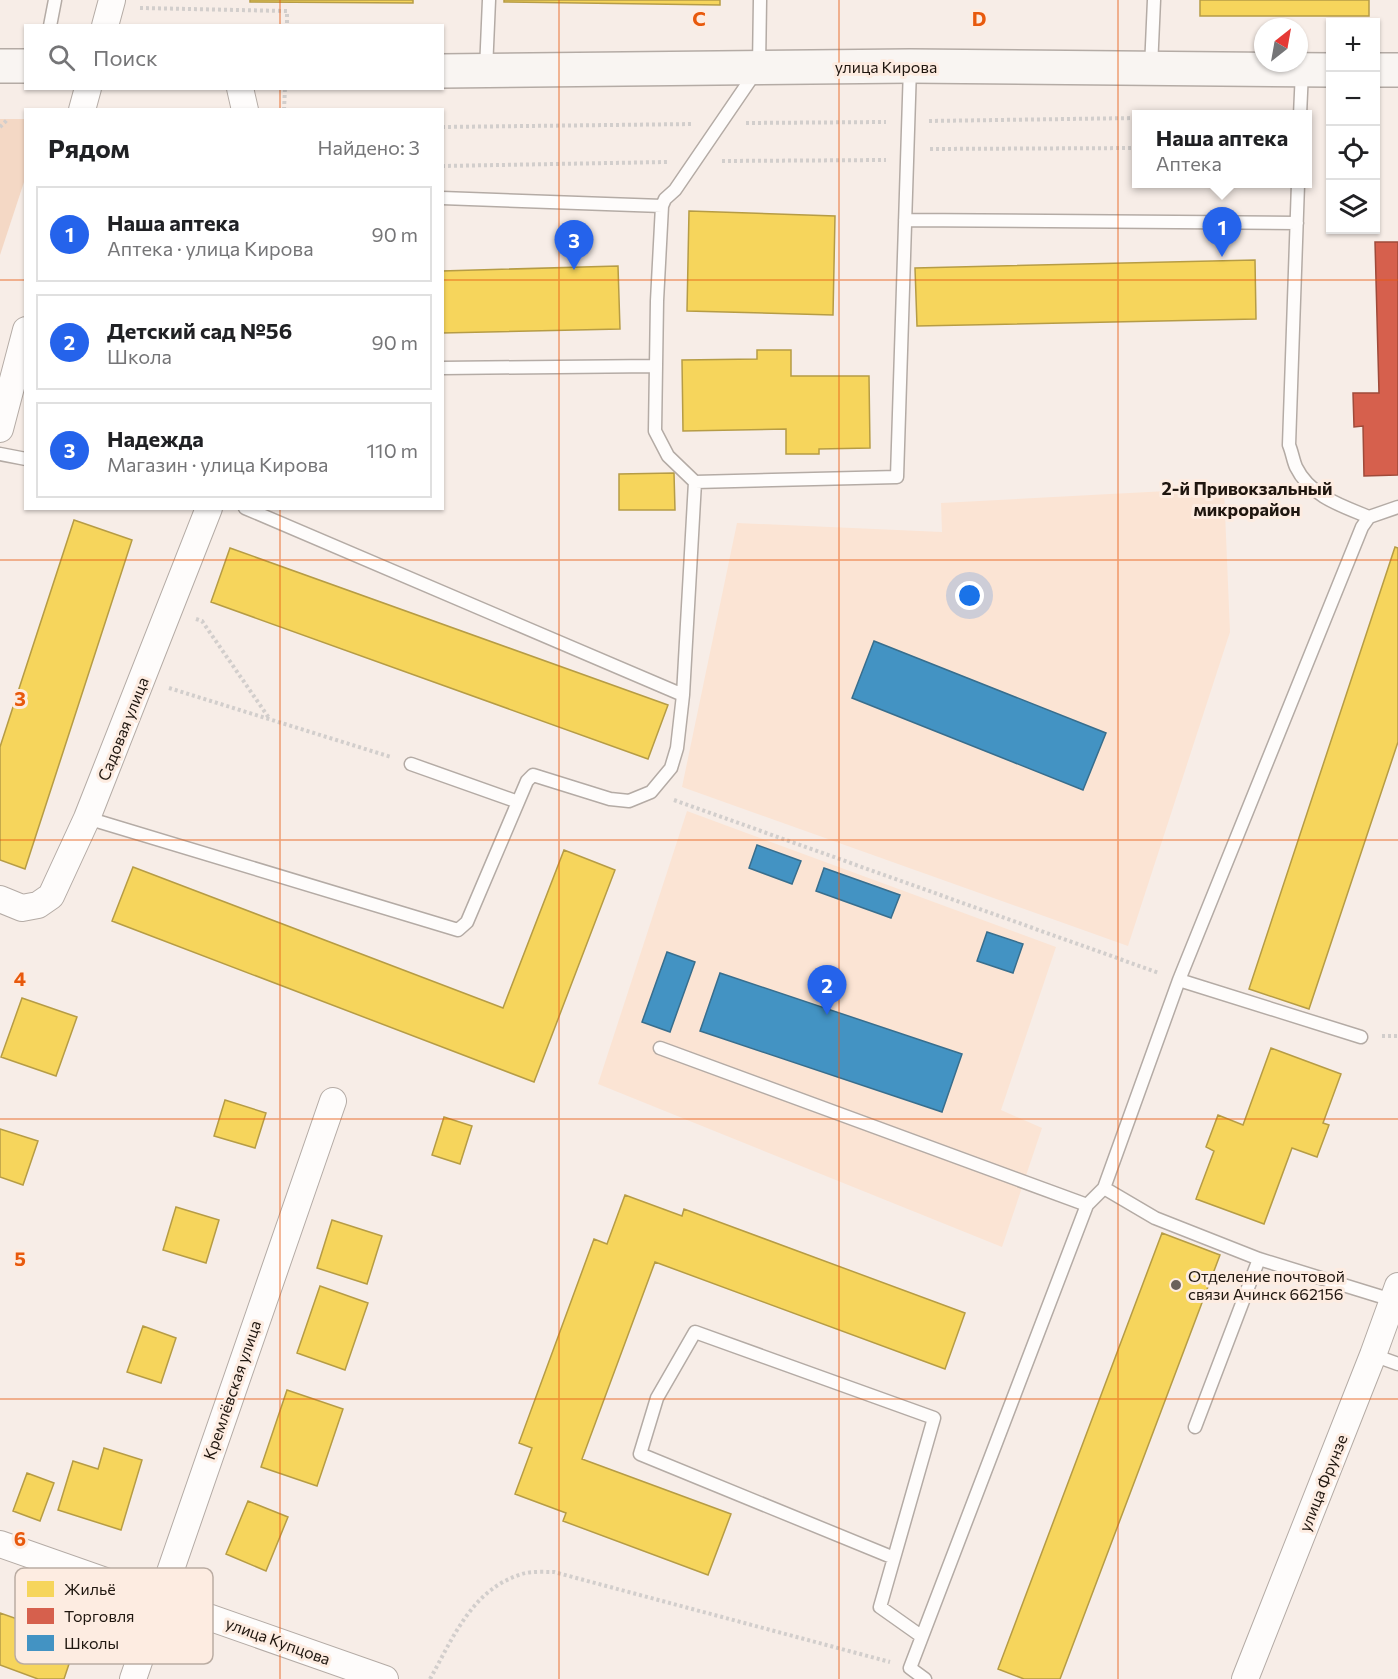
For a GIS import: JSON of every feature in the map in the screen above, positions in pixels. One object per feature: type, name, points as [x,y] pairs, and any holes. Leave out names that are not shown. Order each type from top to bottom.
[{"type":"main road","points":[[0,66],[24,66]]},
{"type":"main road","name":"улица Кирова","points":[[444,71],[910,66],[1316,69]]},
{"type":"main road","points":[[1380,70],[1398,70]]},
{"type":"street","points":[[83,108],[87,90]]},
{"type":"street","points":[[240,90],[245,108]]},
{"type":"street","points":[[0,429],[24,338]]},
{"type":"street","name":"Садовая улица","points":[[0,899],[22,908],[38,905],[51,896],[87,818],[208,510]]},
{"type":"street","name":"Кремлёвская улица","points":[[171,1568],[333,1101]]},
{"type":"street","name":"улица Фрунзе","points":[[1245,1679],[1373,1355],[1395,1293]]},
{"type":"street","name":"улица Купцова","points":[[0,1544],[70,1568]]},
{"type":"street","name":"улица Купцова","points":[[213,1618],[386,1679]]},
{"type":"street","name":"Кремлёвская улица","points":[[133,1679],[138,1664]]},
{"type":"lane","points":[[486,70],[489,0]]},
{"type":"lane","points":[[760,0],[759,68],[662,206],[657,302],[655,431],[668,456],[695,482],[897,477],[910,66]]},
{"type":"lane","points":[[1151,68],[1154,0]]},
{"type":"lane","points":[[50,24],[52,3]]},
{"type":"lane","points":[[1301,110],[1316,69]]},
{"type":"lane","points":[[1298,188],[1289,445],[1297,468],[1316,491],[1332,502],[1369,517]]},
{"type":"lane","points":[[444,198],[662,206]]},
{"type":"lane","points":[[906,220],[1297,223]]},
{"type":"lane","points":[[444,368],[656,366]]},
{"type":"lane","points":[[0,454],[24,459]]},
{"type":"lane","points":[[87,818],[458,930],[467,922],[527,781],[533,776],[609,799],[629,801],[651,792],[671,768],[677,748],[683,695],[695,482]]},
{"type":"lane","points":[[925,1679],[910,1668],[1087,1205],[1104,1188],[1179,980],[1362,527],[1369,517],[1398,507]]},
{"type":"lane","points":[[250,510],[683,695]]},
{"type":"lane","points":[[411,764],[518,802]]},
{"type":"lane","points":[[1179,980],[1361,1037]]},
{"type":"lane","points":[[660,1048],[1087,1205]]},
{"type":"lane","points":[[1104,1188],[1155,1218],[1259,1259],[1395,1293]]},
{"type":"lane","points":[[1195,1427],[1259,1259]]},
{"type":"lane","points":[[894,1558],[640,1454],[657,1398],[695,1332],[934,1418],[894,1558],[880,1607],[921,1636]]},
{"type":"lane","points":[[1373,1355],[1398,1364]]},
{"type":"path","points":[[109,11],[287,11],[287,24]]},
{"type":"path","points":[[284,108],[285,90]]},
{"type":"path","points":[[444,128],[1132,118]]},
{"type":"path","points":[[0,127],[8,119]]},
{"type":"path","points":[[908,149],[1132,148]]},
{"type":"path","points":[[171,607],[202,621],[270,719]]},
{"type":"path","points":[[142,679],[411,764]]},
{"type":"path","points":[[651,792],[739,821],[1179,980]]},
{"type":"path","points":[[430,1679],[470,1608],[491,1589],[522,1574],[554,1572],[910,1668]]},
{"type":"shaded area","points":[[0,119],[24,119],[24,182],[0,255]]},
{"type":"shaded area","points":[[1224,488],[1230,632],[1128,946],[682,787],[737,523],[942,532],[941,503]]},
{"type":"shaded area","points":[[687,811],[1056,947],[1001,1110],[1042,1128],[1002,1247],[598,1084]]},
{"type":"building: Жильё","points":[[250,0],[413,0],[413,3],[250,2]]},
{"type":"building: Жильё","points":[[504,0],[720,0],[720,5],[504,2]]},
{"type":"building: Жильё","points":[[1200,0],[1369,0],[1369,16],[1200,16]]},
{"type":"building: Жильё","points":[[689,211],[835,216],[833,315],[687,311]]},
{"type":"building: Жильё","points":[[1255,260],[1256,319],[917,326],[915,268]]},
{"type":"building: Жильё","points":[[618,266],[620,329],[444,333],[444,271]]},
{"type":"building: Жильё","points":[[757,350],[791,350],[791,376],[869,376],[870,448],[819,449],[819,454],[786,454],[786,429],[683,431],[682,360],[757,359]]},
{"type":"building: Жильё","points":[[674,473],[675,510],[619,510],[619,474]]},
{"type":"building: Жильё","points":[[74,520],[132,540],[25,869],[0,860],[0,747]]},
{"type":"building: Жильё","points":[[1395,547],[1398,548],[1398,742],[1309,1009],[1249,989]]},
{"type":"building: Жильё","points":[[230,548],[668,705],[648,759],[211,602]]},
{"type":"building: Жильё","points":[[564,850],[615,870],[534,1082],[112,921],[133,867],[503,1008]]},
{"type":"building: Жильё","points":[[22,998],[77,1017],[56,1076],[1,1057]]},
{"type":"building: Жильё","points":[[1271,1048],[1341,1074],[1323,1123],[1329,1125],[1317,1157],[1292,1148],[1264,1224],[1196,1199],[1214,1151],[1206,1147],[1218,1115],[1243,1125]]},
{"type":"building: Жильё","points":[[225,1100],[266,1113],[255,1148],[214,1136]]},
{"type":"building: Жильё","points":[[444,1117],[472,1126],[460,1164],[432,1155]]},
{"type":"building: Жильё","points":[[0,1129],[38,1141],[23,1185],[0,1177]]},
{"type":"building: Жильё","points":[[625,1195],[682,1216],[684,1209],[965,1313],[945,1369],[655,1262],[582,1459],[731,1514],[708,1575],[563,1521],[566,1513],[515,1494],[532,1448],[519,1443],[594,1239],[607,1244]]},
{"type":"building: Жильё","points":[[176,1207],[219,1220],[206,1263],[163,1250]]},
{"type":"building: Жильё","points":[[332,1220],[382,1236],[367,1284],[317,1268]]},
{"type":"building: Жильё","points":[[1162,1233],[1220,1255],[1060,1679],[1024,1679],[998,1669]]},
{"type":"building: Жильё","points":[[320,1286],[368,1303],[345,1370],[297,1353]]},
{"type":"building: Жильё","points":[[143,1326],[176,1338],[161,1383],[127,1372]]},
{"type":"building: Жильё","points":[[287,1390],[343,1409],[317,1486],[261,1467]]},
{"type":"building: Жильё","points":[[104,1448],[142,1460],[121,1530],[58,1510],[73,1461],[98,1469]]},
{"type":"building: Жильё","points":[[27,1473],[54,1483],[40,1521],[13,1511]]},
{"type":"building: Жильё","points":[[248,1501],[288,1517],[266,1571],[226,1554]]},
{"type":"building: Жильё","points":[[0,1613],[15,1618],[15,1664],[69,1664],[64,1679],[38,1679],[0,1665]]},
{"type":"building: Торговля","points":[[1375,242],[1398,242],[1398,475],[1364,476],[1363,426],[1354,427],[1353,393],[1379,393]]},
{"type":"building: Школы","points":[[874,641],[1106,733],[1083,790],[852,698]]},
{"type":"building: Школы","points":[[757,845],[801,861],[792,884],[749,868]]},
{"type":"building: Школы","points":[[824,868],[900,895],[891,918],[816,891]]},
{"type":"building: Школы","points":[[987,932],[1023,944],[1013,973],[977,961]]},
{"type":"building: Школы","points":[[667,952],[695,962],[670,1032],[642,1022]]},
{"type":"building: Школы","points":[[720,973],[962,1054],[942,1112],[700,1031]]},
{"type":"place","name":"Наша аптека","points":[[1222,257]]},
{"type":"place","name":"Надежда","points":[[574,270]]},
{"type":"place","name":"Детский сад №56","points":[[827,1015]]},
{"type":"place","name":"Отделение почтовой связи Ачинск 662156","points":[[1176,1285]]},
{"type":"district","name":"2-й Привокзальный микрорайон","points":[[1247,499]]}]
